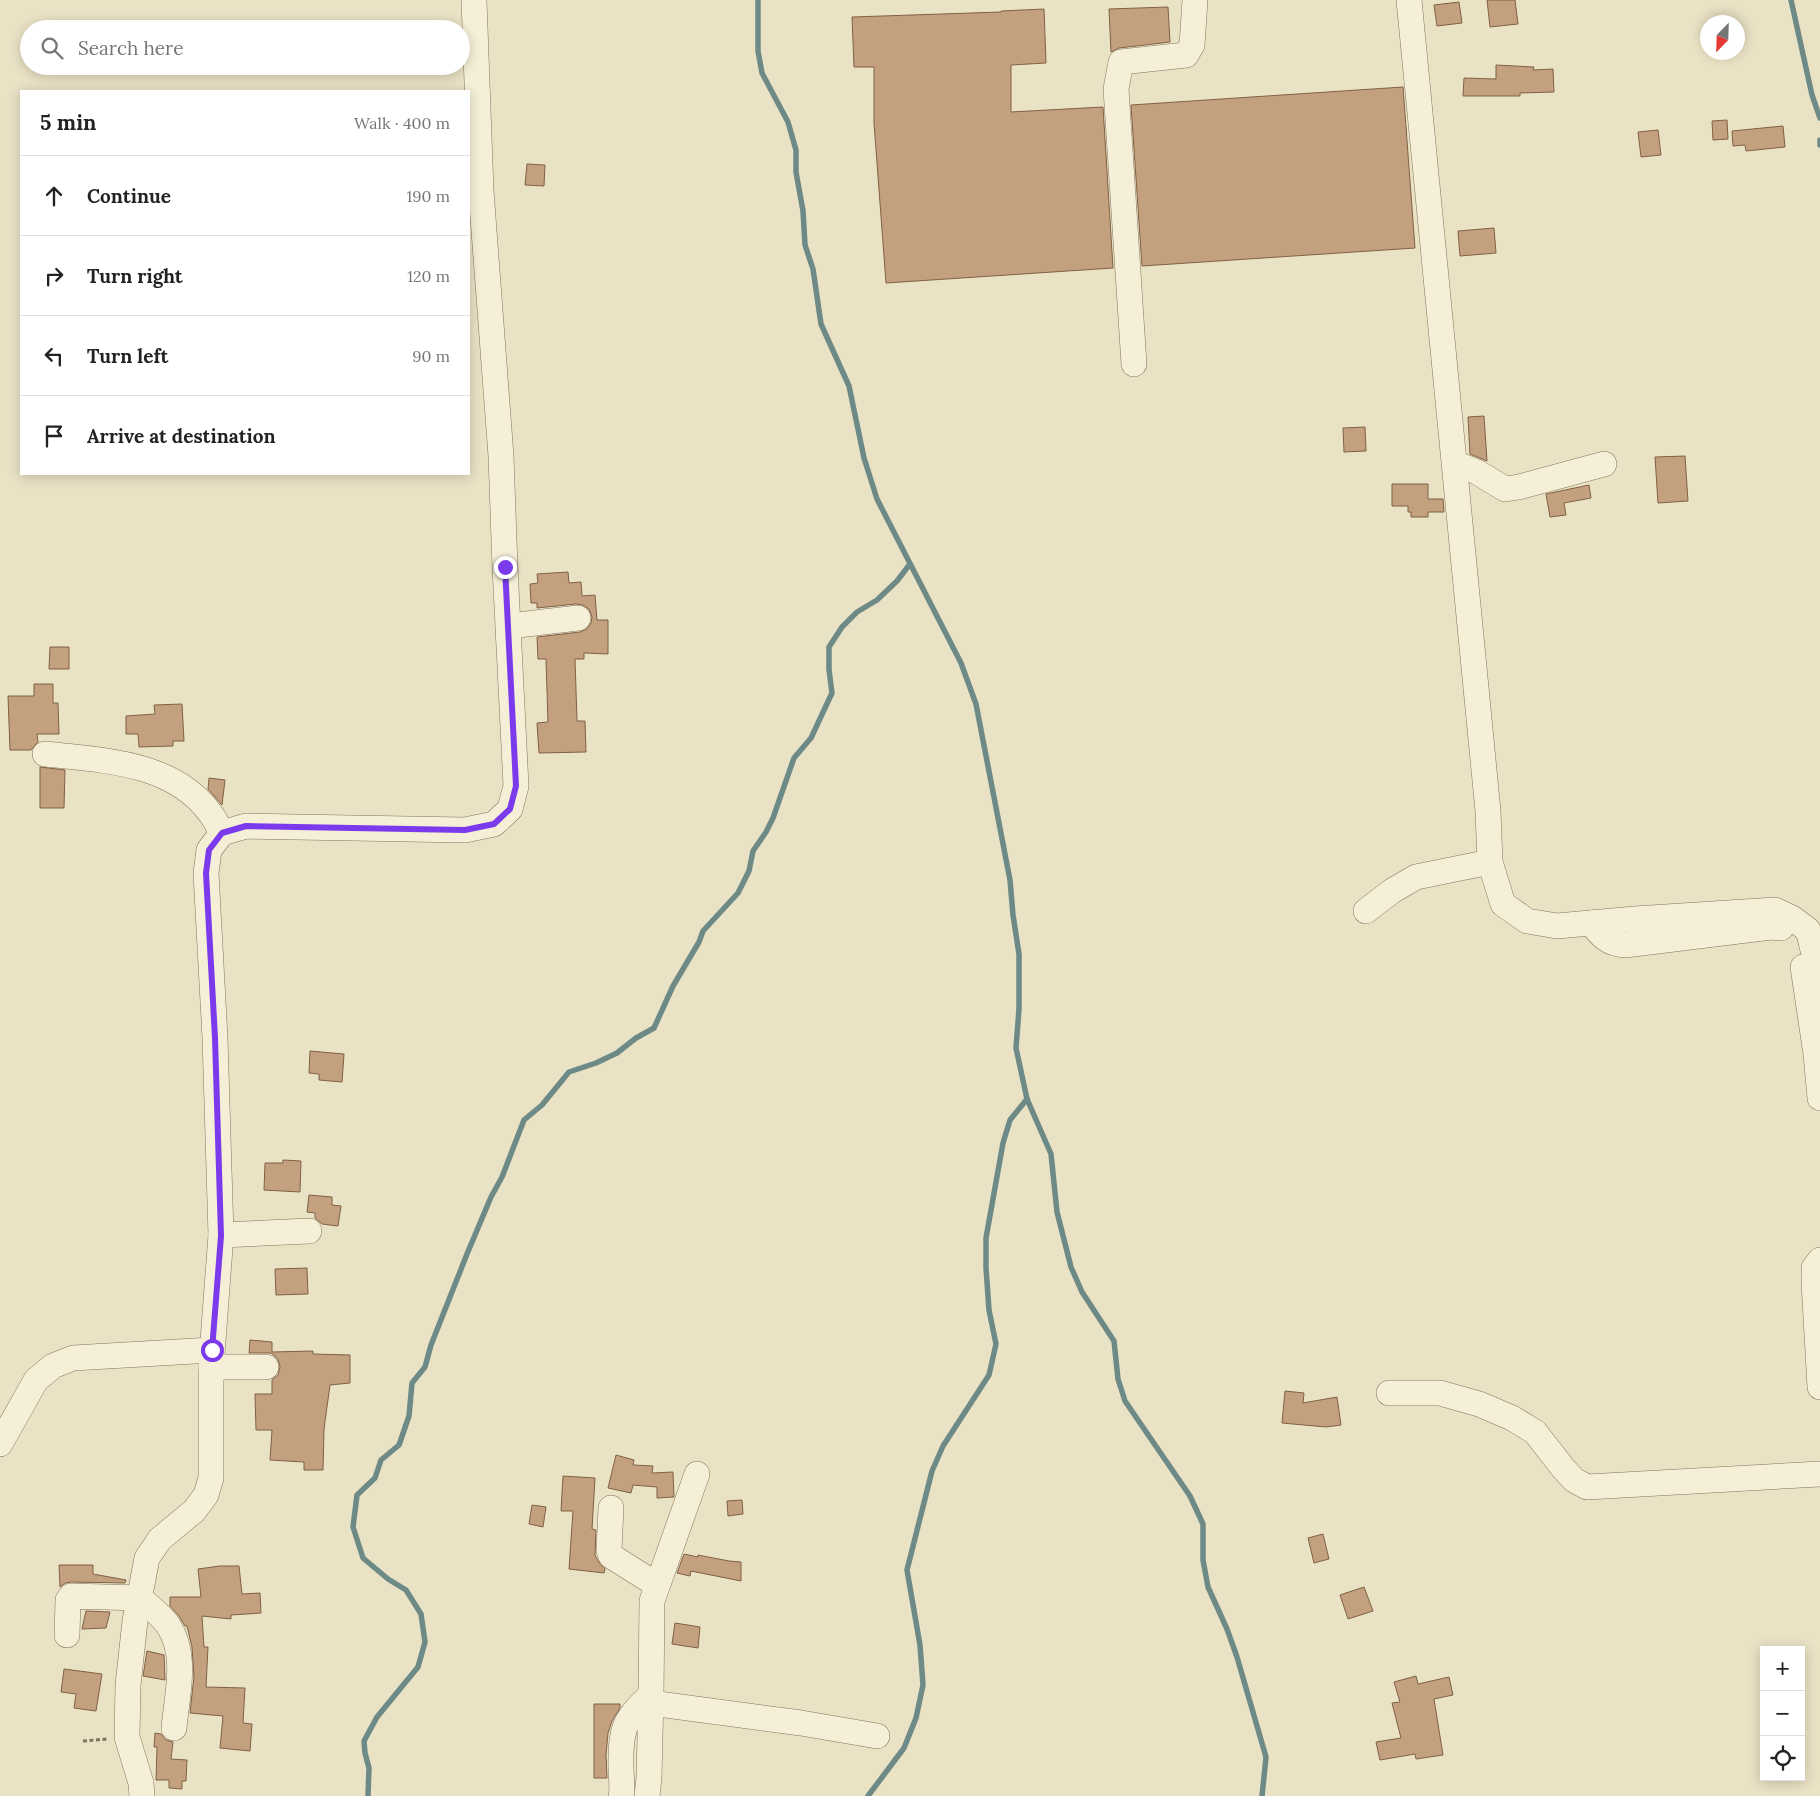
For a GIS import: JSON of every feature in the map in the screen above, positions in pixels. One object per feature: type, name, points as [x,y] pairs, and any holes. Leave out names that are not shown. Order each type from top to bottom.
[{"type":"street","points":[[470,25],[474,0]]},
{"type":"street","points":[[1134,364],[1116,89],[1120,62],[1186,55],[1192,45],[1195,0]]},
{"type":"street","points":[[1409,0],[1488,811],[1490,862],[1503,904],[1527,920],[1558,926],[1775,910],[1792,918],[1808,930],[1820,988]]},
{"type":"street","points":[[142,1796],[141,1783],[127,1737],[128,1685],[135,1621],[147,1558],[160,1539],[194,1512],[206,1495],[211,1478],[211,1359],[221,1236],[215,1038],[206,873],[209,850],[222,833],[246,826],[465,830],[494,824],[510,809],[516,786],[501,456],[475,193],[470,75]]},
{"type":"street","points":[[1455,463],[1477,472],[1504,489],[1519,487],[1604,464]]},
{"type":"street","points":[[509,626],[578,618]]},
{"type":"street","points":[[45,754],[114,761],[148,770],[192,794],[210,812],[222,833]]},
{"type":"street","points":[[1366,911],[1416,877],[1490,862]]},
{"type":"street","points":[[1591,923],[1604,939],[1615,944],[1625,945],[1771,927],[1790,929],[1799,939],[1816,1054],[1820,1098]]},
{"type":"street","points":[[221,1236],[309,1231]]},
{"type":"street","points":[[1820,1260],[1814,1268],[1814,1282],[1820,1387]]},
{"type":"street","points":[[0,1444],[36,1380],[53,1366],[73,1358],[211,1359],[266,1367]]},
{"type":"street","points":[[1389,1393],[1440,1393],[1479,1404],[1512,1418],[1535,1432],[1574,1480],[1587,1487],[1777,1478],[1820,1474]]},
{"type":"street","points":[[647,1796],[649,1778],[652,1601],[697,1474]]},
{"type":"street","points":[[611,1508],[609,1550],[611,1556],[657,1585]]},
{"type":"street","points":[[67,1635],[68,1600],[71,1596],[140,1598],[167,1624],[177,1642],[180,1657],[174,1728]]},
{"type":"street","points":[[621,1796],[621,1746],[626,1724],[635,1709],[651,1699],[878,1736]]},
{"type":"building","points":[[1487,0],[1515,0],[1518,24],[1490,27]]},
{"type":"building","points":[[1459,2],[1462,23],[1437,26],[1434,5]]},
{"type":"building","points":[[1168,7],[1170,42],[1119,48],[1111,52],[1109,9]]},
{"type":"building","points":[[1044,9],[1046,63],[1011,65],[1011,112],[1103,107],[1113,268],[886,283],[874,123],[874,67],[854,67],[852,17]]},
{"type":"building","points":[[1496,65],[1534,67],[1533,70],[1553,69],[1554,92],[1520,93],[1520,96],[1463,96],[1464,78],[1496,79]]},
{"type":"building","points":[[1403,87],[1415,248],[1142,266],[1131,105]]},
{"type":"building","points":[[1727,120],[1728,139],[1713,140],[1712,121]]},
{"type":"building","points":[[1783,126],[1785,147],[1746,151],[1745,145],[1733,146],[1732,131]]},
{"type":"building","points":[[1658,130],[1661,155],[1641,157],[1638,132]]},
{"type":"building","points":[[527,164],[545,165],[544,186],[525,185]]},
{"type":"building","points":[[1494,228],[1496,253],[1460,256],[1458,231]]},
{"type":"building","points":[[1484,416],[1487,461],[1470,454],[1468,417]]},
{"type":"building","points":[[1365,427],[1366,451],[1344,452],[1343,428]]},
{"type":"building","points":[[1685,456],[1688,501],[1658,503],[1655,457]]},
{"type":"building","points":[[1392,484],[1428,484],[1428,499],[1443,499],[1444,512],[1428,512],[1428,517],[1411,517],[1411,512],[1408,512],[1408,506],[1392,506]]},
{"type":"building","points":[[1589,485],[1591,498],[1564,503],[1566,515],[1550,517],[1546,494]]},
{"type":"building","points":[[568,572],[569,583],[581,582],[582,596],[595,595],[597,620],[608,620],[608,654],[584,653],[584,659],[575,659],[577,721],[585,721],[586,752],[539,753],[537,723],[548,722],[546,659],[538,659],[537,637],[580,632],[587,629],[592,617],[589,609],[583,605],[537,608],[537,603],[531,603],[530,584],[538,583],[537,574]]},
{"type":"building","points":[[50,647],[69,647],[69,669],[49,669]]},
{"type":"building","points":[[34,684],[53,684],[53,703],[58,703],[59,734],[37,734],[38,742],[31,750],[10,750],[8,696],[34,696]]},
{"type":"building","points":[[182,704],[184,741],[173,741],[173,746],[139,747],[138,734],[126,734],[126,716],[155,714],[154,705]]},
{"type":"building","points":[[40,767],[65,770],[64,808],[40,808]]},
{"type":"building","points":[[209,778],[225,780],[222,805],[208,789]]},
{"type":"building","points":[[310,1051],[344,1054],[342,1082],[319,1080],[319,1074],[309,1073]]},
{"type":"building","points":[[283,1160],[301,1161],[300,1192],[264,1190],[265,1163],[283,1163]]},
{"type":"building","points":[[309,1195],[332,1197],[332,1205],[341,1206],[338,1226],[322,1224],[315,1218],[315,1213],[307,1212]]},
{"type":"building","points":[[307,1268],[308,1294],[276,1295],[275,1269]]},
{"type":"building","points":[[250,1340],[272,1342],[272,1352],[313,1351],[313,1354],[350,1355],[350,1383],[330,1385],[324,1429],[323,1470],[304,1470],[304,1462],[270,1460],[272,1430],[256,1430],[255,1394],[272,1394],[272,1380],[278,1375],[280,1367],[278,1359],[271,1353],[249,1353]]},
{"type":"building","points":[[1285,1391],[1304,1393],[1303,1403],[1337,1397],[1341,1425],[1326,1427],[1282,1423]]},
{"type":"building","points":[[616,1455],[634,1460],[633,1465],[653,1466],[652,1473],[673,1472],[674,1497],[657,1498],[657,1487],[633,1485],[631,1493],[608,1488]]},
{"type":"building","points":[[563,1476],[595,1478],[592,1529],[596,1530],[595,1555],[605,1569],[604,1573],[569,1569],[573,1511],[561,1511]]},
{"type":"building","points":[[742,1500],[743,1514],[728,1516],[727,1501]]},
{"type":"building","points":[[532,1505],[546,1507],[543,1527],[529,1524]]},
{"type":"building","points":[[1323,1534],[1329,1559],[1314,1563],[1308,1538]]},
{"type":"building","points":[[684,1554],[741,1562],[741,1581],[691,1571],[690,1576],[677,1573]]},
{"type":"building","points":[[59,1565],[93,1565],[93,1574],[126,1580],[125,1583],[71,1582],[65,1583],[60,1587]]},
{"type":"building","points":[[239,1566],[242,1594],[260,1593],[261,1613],[231,1615],[231,1619],[202,1616],[204,1647],[208,1647],[206,1687],[245,1688],[243,1723],[252,1724],[250,1751],[220,1748],[223,1716],[190,1713],[194,1676],[192,1647],[187,1626],[185,1626],[170,1606],[170,1597],[201,1597],[198,1569]]},
{"type":"building","points":[[1364,1587],[1373,1611],[1348,1619],[1340,1595]]},
{"type":"building","points":[[86,1611],[110,1612],[106,1628],[82,1629]]},
{"type":"building","points":[[675,1623],[700,1627],[698,1648],[672,1644]]},
{"type":"building","points":[[147,1651],[164,1655],[165,1680],[143,1676]]},
{"type":"building","points":[[64,1669],[102,1674],[96,1711],[74,1708],[76,1694],[61,1692]]},
{"type":"building","points":[[1416,1676],[1418,1684],[1449,1677],[1453,1695],[1434,1699],[1443,1755],[1416,1759],[1415,1754],[1380,1760],[1376,1742],[1401,1738],[1392,1703],[1400,1702],[1394,1682]]},
{"type":"building","points":[[594,1704],[620,1704],[620,1708],[612,1721],[608,1733],[606,1755],[607,1778],[594,1778]]},
{"type":"building","points":[[155,1733],[161,1734],[166,1740],[173,1742],[171,1759],[187,1760],[186,1781],[182,1781],[182,1789],[169,1788],[169,1780],[156,1780],[157,1747],[154,1747]]},
{"type":"waterway","points":[[758,0],[758,51],[762,73],[788,122],[796,150],[796,172],[803,211],[805,245],[813,269],[821,324],[849,386],[864,458],[877,499],[961,663],[976,704],[1010,880],[1019,954],[1019,1009],[1016,1048],[1027,1099],[1051,1154],[1057,1212],[1071,1267],[1082,1292],[1114,1341],[1118,1379],[1125,1401],[1190,1496],[1203,1524],[1203,1560],[1208,1587],[1237,1657],[1266,1757],[1262,1796]]},
{"type":"waterway","points":[[1791,0],[1812,95],[1820,118]]},
{"type":"waterway","points":[[1820,140],[1820,145]]},
{"type":"waterway","points":[[368,1796],[369,1768],[364,1741],[377,1717],[418,1667],[425,1642],[421,1614],[406,1590],[388,1579],[363,1558],[353,1527],[357,1495],[375,1478],[381,1460],[399,1445],[409,1416],[412,1383],[425,1367],[431,1345],[467,1254],[491,1197],[502,1177],[524,1120],[542,1105],[569,1072],[596,1063],[617,1053],[636,1038],[654,1028],[673,986],[699,942],[703,931],[738,893],[749,871],[753,851],[773,818],[794,758],[811,738],[832,693],[829,647],[842,627],[857,612],[877,600],[897,581],[910,564]]},
{"type":"waterway","points":[[868,1796],[904,1748],[916,1718],[923,1685],[920,1645],[907,1570],[932,1471],[943,1446],[989,1375],[996,1344],[989,1310],[986,1238],[1003,1143],[1010,1120],[1027,1099]]},
{"type":"route","points":[[212,1350],[221,1236],[215,1038],[206,873],[209,850],[222,833],[246,826],[465,830],[494,824],[510,809],[516,786],[505,567]]}]
